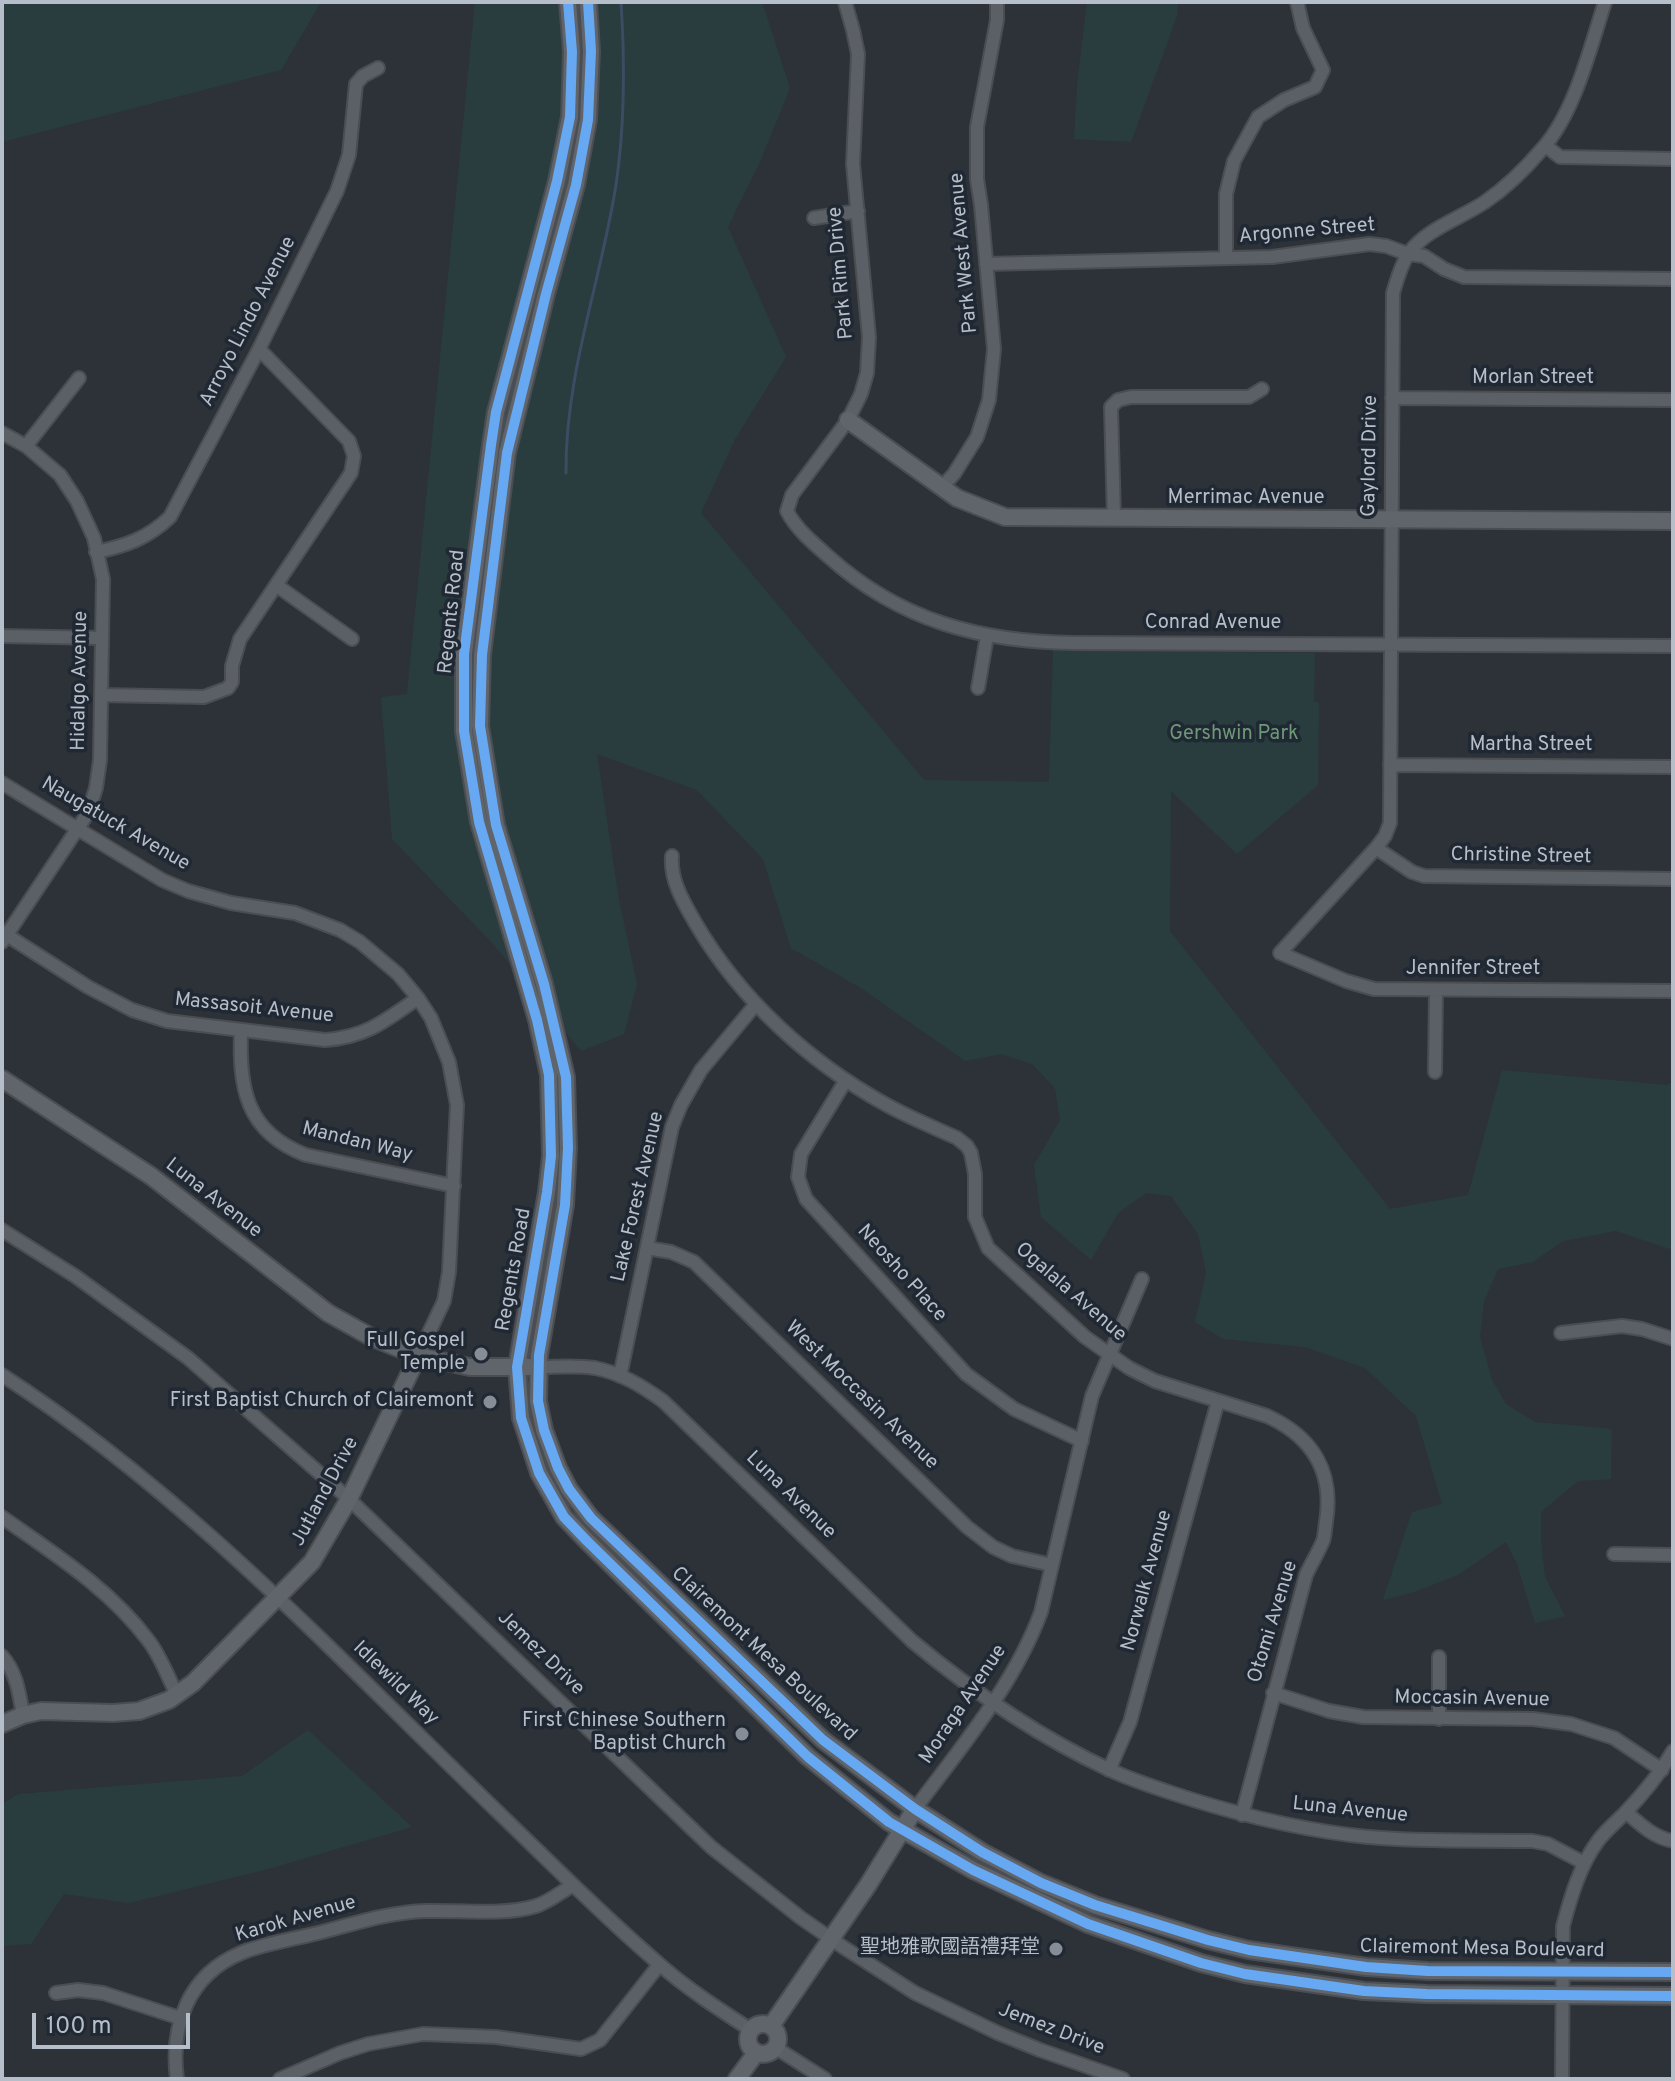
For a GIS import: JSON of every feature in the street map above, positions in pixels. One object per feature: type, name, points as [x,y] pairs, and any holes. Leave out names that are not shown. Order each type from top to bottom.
[{"type":"main road","name":"Regents Road","points":[[517,1367],[551,1156],[549,1075],[537,1020],[479,822],[464,731],[464,654],[496,412],[557,181],[570,117],[572,52],[568,2]]},
{"type":"main road","name":"Regents Road","points":[[538,1367],[565,1205],[568,1148],[566,1077],[544,984],[494,812],[480,726],[482,655],[507,453],[576,185],[588,120],[591,51],[588,2]]},
{"type":"main road","name":"Merrimac Avenue","points":[[848,420],[957,498],[1005,517],[1673,521]]},
{"type":"main road","name":"Luna Avenue","points":[[2,1079],[151,1176],[328,1313],[371,1337],[418,1356],[470,1367],[538,1367]]},
{"type":"main road","name":"Jutland Drive","points":[[2,1724],[41,1711],[139,1711],[169,1700],[193,1683],[312,1562],[349,1499],[418,1356]]},
{"type":"main road","name":"Clairemont Mesa Boulevard","points":[[517,1367],[521,1418],[539,1473],[564,1517],[808,1757],[903,1830],[973,1870],[1088,1924],[1201,1963],[1245,1974],[1364,1991],[1673,1996]]},
{"type":"main road","name":"Clairemont Mesa Boulevard","points":[[538,1367],[538,1401],[544,1430],[569,1489],[591,1518],[823,1740],[915,1809],[982,1852],[1041,1883],[1095,1905],[1249,1950],[1366,1967],[1428,1971],[1673,1972]]},
{"type":"main road","name":"Moraga Avenue","points":[[771,2026],[915,1809]]},
{"type":"main road","points":[[758,2025],[771,2026],[779,2039],[776,2048],[764,2055],[756,2053],[749,2045],[751,2030],[758,2025]]},
{"type":"main road","points":[[737,2079],[756,2053]]},
{"type":"street","name":"Park Rim Drive","points":[[791,518],[787,511],[792,495],[848,420],[867,373],[869,337],[853,164],[858,54],[845,2]]},
{"type":"street","name":"Park West Avenue","points":[[941,488],[954,474],[977,437],[989,400],[994,349],[977,179],[977,127],[997,20],[997,2]]},
{"type":"street","points":[[1226,258],[1226,194],[1234,161],[1258,117],[1284,100],[1315,87],[1323,70],[1303,28],[1297,2]]},
{"type":"street","points":[[1408,254],[1429,236],[1511,182],[1546,146],[1575,93],[1605,2]]},
{"type":"street","name":"Arroyo Lindo Avenue","points":[[96,552],[142,539],[170,517],[259,349],[337,191],[349,155],[356,84],[378,68]]},
{"type":"street","points":[[1546,146],[1560,157],[1673,159]]},
{"type":"street","points":[[814,218],[858,211]]},
{"type":"street","name":"Argonne Street","points":[[986,264],[1272,257],[1369,244],[1424,256],[1464,277],[1673,279]]},
{"type":"street","name":"Gaylord Drive","points":[[1280,953],[1376,848],[1390,823],[1393,293],[1408,254]]},
{"type":"street","points":[[101,695],[204,697],[228,688],[232,682],[232,666],[240,639],[351,473],[354,456],[349,441],[259,349]]},
{"type":"street","points":[[26,446],[79,378]]},
{"type":"street","points":[[1114,518],[1111,407],[1118,400],[1131,397],[1249,397],[1262,389]]},
{"type":"street","name":"Morlan Street","points":[[1392,398],[1673,400]]},
{"type":"street","name":"Hidalgo Avenue","points":[[2,433],[26,446],[60,475],[77,501],[94,538],[103,579],[100,760],[96,788],[88,813],[4,937]]},
{"type":"street","name":"Conrad Avenue","points":[[791,518],[837,564],[882,596],[934,622],[987,636],[1062,643],[1673,646]]},
{"type":"street","points":[[276,585],[352,639]]},
{"type":"street","points":[[2,636],[101,638]]},
{"type":"street","points":[[978,688],[987,636]]},
{"type":"street","name":"Martha Street","points":[[1390,765],[1673,767]]},
{"type":"street","name":"Naugatuck Avenue","points":[[2,783],[162,880],[231,903],[295,913],[340,930],[360,942],[398,974],[418,998]]},
{"type":"street","name":"Christine Street","points":[[1376,848],[1412,872],[1424,876],[1673,879]]},
{"type":"street","name":"Ogalala Avenue","points":[[672,856],[671,870],[683,901],[710,947],[756,1004],[798,1044],[846,1080],[886,1105],[957,1138],[967,1146],[975,1174],[975,1217],[988,1248],[1085,1337],[1129,1368],[1155,1381],[1267,1416],[1300,1435],[1308,1446]]},
{"type":"street","name":"Massasoit Avenue","points":[[4,937],[132,1010],[167,1021],[325,1040],[346,1038],[376,1028],[418,998]]},
{"type":"street","name":"Jennifer Street","points":[[1280,953],[1346,981],[1374,989],[1673,991]]},
{"type":"street","points":[[1435,1072],[1436,990]]},
{"type":"street","name":"Jutland Drive","points":[[418,998],[431,1018],[449,1062],[457,1105],[449,1272],[444,1301],[418,1356]]},
{"type":"street","name":"Lake Forest Avenue","points":[[620,1376],[672,1127],[701,1070],[756,1004]]},
{"type":"street","name":"Mandan Way","points":[[241,1030],[240,1066],[245,1095],[267,1131],[290,1149],[454,1186]]},
{"type":"street","name":"Neosho Place","points":[[846,1080],[801,1154],[798,1177],[806,1199],[966,1374],[1014,1409],[1082,1441]]},
{"type":"street","name":"Jemez Drive","points":[[2,1230],[75,1276],[188,1358],[349,1499],[711,1847],[830,1939],[915,1993],[984,2026],[1040,2050],[1123,2079]]},
{"type":"street","name":"West Moccasin Avenue","points":[[647,1248],[671,1252],[694,1262],[967,1527],[993,1547],[1012,1556],[1052,1565]]},
{"type":"street","name":"Moraga Avenue","points":[[915,1809],[993,1702],[1032,1637],[1041,1612],[1092,1396],[1142,1279]]},
{"type":"street","points":[[1561,1333],[1622,1326],[1673,1339]]},
{"type":"street","name":"Luna Avenue","points":[[538,1367],[593,1368],[639,1384],[663,1401],[912,1641],[941,1665],[1046,1737],[1109,1770],[1242,1815],[1308,1829],[1369,1837],[1532,1841],[1548,1844],[1584,1863]]},
{"type":"street","name":"Idlewild Way","points":[[2,1375],[106,1450],[171,1503],[278,1598],[659,1965],[751,2030]]},
{"type":"street","name":"Norwalk Avenue","points":[[1109,1770],[1130,1722],[1218,1401]]},
{"type":"street","name":"Otomi Avenue","points":[[1242,1815],[1306,1575],[1323,1539],[1329,1504],[1326,1479],[1319,1459],[1308,1446]]},
{"type":"street","points":[[2,1517],[109,1595],[150,1641],[177,1695]]},
{"type":"street","points":[[1614,1554],[1673,1555]]},
{"type":"street","points":[[2,1656],[16,1676],[23,1715]]},
{"type":"street","points":[[1439,1657],[1439,1719]]},
{"type":"street","name":"Moccasin Avenue","points":[[1273,1693],[1329,1711],[1363,1717],[1533,1719],[1571,1724],[1614,1738],[1662,1770]]},
{"type":"street","points":[[1562,2079],[1563,1926],[1584,1863],[1599,1839],[1662,1770],[1673,1751]]},
{"type":"street","points":[[1626,1812],[1653,1835],[1673,1841]]},
{"type":"street","name":"Karok Avenue","points":[[180,2018],[189,1998],[205,1978],[241,1953],[383,1916],[423,1911],[515,1911],[538,1906],[573,1885]]},
{"type":"street","points":[[280,2079],[368,2044],[423,2034],[496,2037],[581,2049],[600,2040],[659,1965]]},
{"type":"street","points":[[56,1993],[78,1990],[103,1993],[180,2018],[176,2035],[177,2079]]},
{"type":"street","points":[[776,2048],[825,2079]]},
{"type":"green space","points":[[2,2],[321,2],[281,70],[2,142]]},
{"type":"green space","name":"Gershwin Park","points":[[475,2],[762,2],[790,88],[759,164],[728,227],[786,357],[735,439],[701,513],[924,780],[1049,782],[1053,650],[1315,653],[1314,702],[1319,702],[1318,785],[1237,854],[1171,791],[1170,931],[1390,1209],[1468,1195],[1502,1070],[1666,1085],[1673,1082],[1673,1250],[1616,1231],[1563,1241],[1533,1262],[1498,1269],[1484,1301],[1480,1337],[1492,1380],[1506,1404],[1535,1422],[1612,1429],[1611,1479],[1578,1481],[1541,1512],[1545,1577],[1565,1616],[1535,1623],[1517,1564],[1506,1542],[1458,1575],[1383,1600],[1412,1512],[1442,1504],[1416,1416],[1365,1368],[1305,1347],[1223,1339],[1195,1322],[1206,1273],[1198,1234],[1171,1196],[1146,1193],[1118,1213],[1091,1260],[1041,1217],[1034,1165],[1060,1120],[1055,1088],[1032,1064],[1001,1054],[965,1061],[861,988],[791,948],[763,859],[697,790],[597,754],[619,900],[637,984],[624,1034],[581,1051],[493,944],[392,839],[381,697],[407,694]]},
{"type":"green space","points":[[1087,2],[1178,2],[1177,16],[1131,142],[1074,139]]},
{"type":"green space","points":[[308,1730],[412,1827],[268,1869],[129,1903],[64,1894],[31,1944],[2,1946],[2,1804],[19,1794],[242,1776]]},
{"type":"waterway","points":[[566,473],[567,436],[577,364],[610,221],[619,162],[623,94],[621,2]]},
{"type":"cycle path","points":[[568,2],[572,52],[570,117],[557,181],[496,412],[464,654],[464,731],[479,822],[537,1020],[549,1075],[551,1156],[517,1367],[521,1418],[539,1473],[564,1517],[808,1757],[889,1822],[973,1870],[1088,1924],[1201,1963],[1245,1974],[1364,1991],[1673,1996]]},
{"type":"cycle path","points":[[588,2],[591,51],[588,120],[576,185],[507,453],[482,655],[480,726],[496,825],[544,984],[566,1077],[568,1148],[565,1205],[539,1355],[538,1401],[544,1430],[569,1489],[591,1518],[823,1740],[915,1809],[982,1852],[1041,1883],[1095,1905],[1208,1940],[1249,1950],[1366,1967],[1428,1971],[1673,1972]]},
{"type":"place","name":"Full Gospel Temple","points":[[481,1354]]},
{"type":"place","name":"First Baptist Church of Clairemont","points":[[490,1402]]},
{"type":"place","name":"First Chinese Southern Baptist Church","points":[[742,1734]]},
{"type":"place","name":"聖地雅歌國語禮拜堂","points":[[1056,1949]]}]
